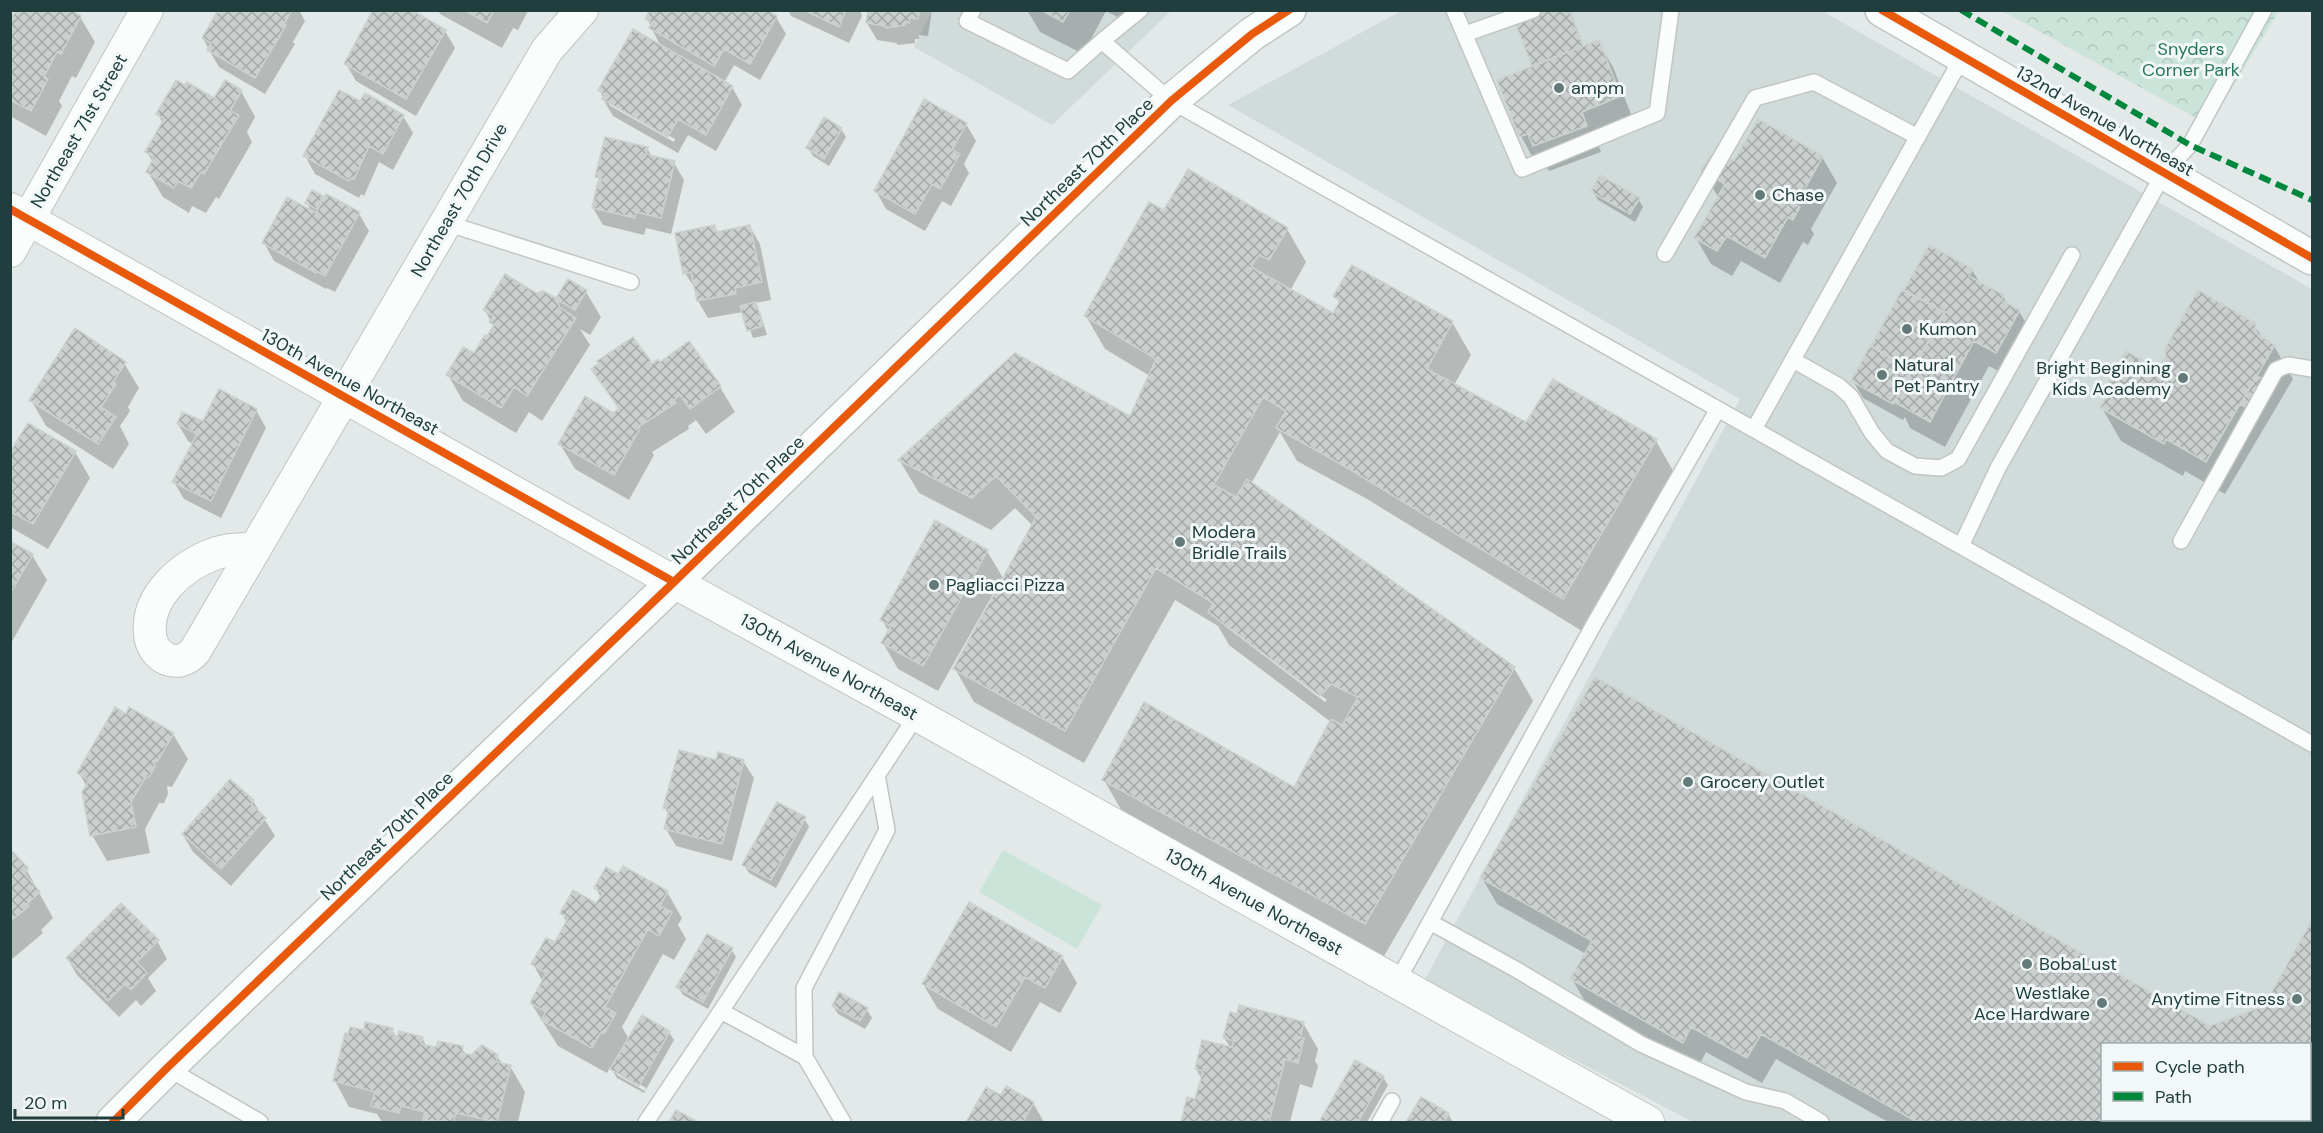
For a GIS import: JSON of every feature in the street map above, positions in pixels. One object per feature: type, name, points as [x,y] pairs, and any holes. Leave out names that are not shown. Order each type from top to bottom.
[{"type":"main road","name":"Northeast 70th Place","points":[[113,1122],[1171,101],[1252,33],[1289,10]]},
{"type":"main road","name":"132nd Avenue Northeast","points":[[1882,10],[2313,258]]},
{"type":"street","name":"Northeast 71st Street","points":[[10,251],[20,214],[147,10]]},
{"type":"street","name":"Northeast 70th Drive","points":[[255,549],[547,50],[582,10]]},
{"type":"street","name":"130th Avenue Northeast","points":[[20,214],[674,582],[1648,1122]]},
{"type":"lane","points":[[973,10],[968,21],[1068,71],[1140,10]]},
{"type":"lane","points":[[1454,10],[1522,169],[1657,113],[1671,10]]},
{"type":"lane","points":[[1465,34],[1533,10]]},
{"type":"lane","points":[[1961,546],[1998,468],[2164,173],[2190,145],[2264,10]]},
{"type":"lane","points":[[1102,41],[1171,101],[2313,744]]},
{"type":"lane","points":[[1754,429],[1963,56]]},
{"type":"lane","points":[[1665,254],[1755,98],[1814,82],[1918,137]]},
{"type":"lane","points":[[446,223],[631,282]]},
{"type":"lane","points":[[1793,360],[1839,386],[1851,397],[1872,433],[1887,451],[1915,466],[1941,468],[1958,459],[2072,255]]},
{"type":"lane","points":[[2181,542],[2276,370],[2288,364],[2313,369]]},
{"type":"lane","points":[[1397,982],[1588,636],[1718,409]]},
{"type":"lane","points":[[646,1122],[917,715]]},
{"type":"lane","points":[[843,1122],[805,1057],[804,988],[888,830],[877,775]]},
{"type":"lane","points":[[1430,922],[1517,969],[1641,1044],[1746,1092],[1785,1101],[1821,1122]]},
{"type":"lane","points":[[721,1011],[805,1057]]},
{"type":"lane","points":[[167,1068],[260,1122]]},
{"type":"lane","points":[[1380,1122],[1392,1101]]},
{"type":"shaded area","points":[[932,11],[1171,11],[1052,125],[914,47]]},
{"type":"shaded area","points":[[1401,11],[1822,11],[2312,289],[2312,1122],[1693,1122],[1424,981],[1740,399],[1228,105]]},
{"type":"green space","name":"Snyders Corner Park","points":[[2002,11],[2279,11],[2209,125]]},
{"type":"green space","points":[[1003,850],[1102,905],[1077,949],[979,892]]},
{"type":"building","points":[[17,10],[72,10],[81,16],[61,54],[57,52],[44,77],[48,79],[31,111],[10,100],[10,19]]},
{"type":"building","points":[[222,10],[292,10],[284,24],[286,25],[255,78],[207,50],[211,43],[202,38],[217,12],[221,14]]},
{"type":"building","points":[[373,10],[412,10],[446,30],[406,99],[344,64]]},
{"type":"building","points":[[464,10],[494,10],[487,23]]},
{"type":"building","points":[[650,10],[768,10],[777,16],[750,64],[724,49],[714,66],[649,28],[652,23],[645,19]]},
{"type":"building","points":[[804,10],[846,10],[839,27]]},
{"type":"building","points":[[868,10],[920,10],[918,19],[910,18],[909,23],[906,22],[905,25],[886,28],[866,23]]},
{"type":"building","points":[[1041,10],[1070,10],[1063,22]]},
{"type":"building","points":[[1510,10],[1569,10],[1583,46],[1532,66]]},
{"type":"building","points":[[633,29],[733,86],[706,135],[678,119],[668,137],[602,99],[604,94],[598,90]]},
{"type":"building","name":"ampm","points":[[1599,40],[1621,96],[1582,112],[1587,126],[1533,146],[1528,134],[1519,137],[1497,80]]},
{"type":"building","points":[[176,80],[185,85],[187,82],[214,98],[225,80],[242,90],[230,111],[239,115],[204,174],[201,172],[191,188],[178,181],[174,188],[146,172],[154,157],[145,152],[164,119],[156,114]]},
{"type":"building","points":[[339,90],[360,101],[365,93],[404,115],[383,154],[369,146],[354,179],[351,178],[349,181],[303,156]]},
{"type":"building","points":[[924,99],[967,123],[952,150],[960,154],[940,189],[932,184],[915,214],[874,191]]},
{"type":"building","points":[[824,117],[842,128],[824,159],[806,148]]},
{"type":"building","name":"Chase","points":[[1758,119],[1823,156],[1796,205],[1800,207],[1793,220],[1788,217],[1765,258],[1727,236],[1717,251],[1694,238],[1725,184],[1701,171],[1710,156],[1727,165],[1730,159],[1734,161]]},
{"type":"building","points":[[605,137],[648,147],[646,154],[675,161],[661,218],[636,212],[635,218],[592,208],[598,181],[601,182],[601,178],[595,177]]},
{"type":"building","name":"Modera Bridle Trails","points":[[1188,169],[1288,228],[1269,260],[1259,255],[1251,267],[1333,313],[1340,301],[1333,296],[1352,265],[1453,321],[1427,369],[1526,422],[1553,379],[1657,439],[1563,599],[1346,467],[1276,428],[1286,411],[1263,397],[1214,485],[1236,497],[1247,479],[1515,667],[1365,924],[1102,780],[1144,702],[1294,787],[1331,719],[1342,725],[1358,697],[1331,684],[1320,696],[1208,612],[1213,603],[1156,568],[1065,731],[953,669],[1036,517],[996,476],[972,498],[898,460],[1015,353],[1130,416],[1156,359],[1084,316],[1149,202],[1164,210]]},
{"type":"building","points":[[1600,175],[1640,198],[1630,214],[1591,192]]},
{"type":"building","points":[[312,190],[323,196],[316,209],[305,203]]},
{"type":"building","points":[[326,194],[360,212],[325,276],[262,243],[287,197],[316,213]]},
{"type":"building","points":[[715,225],[716,232],[750,225],[762,282],[735,288],[736,294],[697,301],[691,272],[683,274],[675,233]]},
{"type":"building","points":[[1929,245],[1973,269],[1969,276],[2004,295],[2001,300],[2020,310],[1996,353],[1974,341],[1930,422],[1894,402],[1945,312],[1904,290]]},
{"type":"building","points":[[505,274],[536,293],[543,291],[556,298],[568,279],[587,290],[575,310],[558,300],[559,307],[576,318],[527,396],[514,387],[501,408],[446,375],[463,347],[474,353],[494,325],[489,322],[494,316],[483,310]]},
{"type":"building","name":"Kumon","points":[[1902,290],[1944,312],[1912,369],[1871,346]]},
{"type":"building","name":"Bright Beginning Kids Academy","points":[[2198,290],[2255,323],[2257,334],[2275,345],[2206,462],[2166,439],[2164,444],[2100,408],[2111,389],[2109,380],[2126,351],[2158,369],[2166,356],[2165,349]]},
{"type":"building","points":[[756,302],[763,326],[747,331],[740,306]]},
{"type":"building","points":[[75,328],[126,362],[113,382],[116,384],[101,407],[116,417],[98,444],[29,400]]},
{"type":"building","points":[[633,337],[651,361],[648,363],[650,365],[658,359],[660,362],[689,341],[721,386],[690,409],[680,395],[674,400],[676,403],[638,427],[640,428],[614,475],[558,444],[585,396],[613,413],[619,408],[591,369],[599,363],[597,361]]},
{"type":"building","name":"Natural Pet Pantry","points":[[1870,346],[1913,370],[1893,404],[1851,381]]},
{"type":"building","points":[[2257,376],[2275,386],[2259,415],[2240,404]]},
{"type":"building","points":[[219,389],[257,409],[211,501],[172,482],[197,434],[177,424],[182,412],[203,421]]},
{"type":"building","points":[[28,423],[76,451],[33,524],[10,511],[10,452]]},
{"type":"building","name":"Pagliacci Pizza","points":[[935,520],[988,550],[923,666],[881,643],[891,626],[880,620]]},
{"type":"building","points":[[10,541],[33,554],[10,594]]},
{"type":"building","points":[[1595,677],[2210,1026],[2264,1006],[2312,920],[2312,1122],[1917,1122],[1761,1034],[1747,1058],[1691,1027],[1683,1043],[1570,979],[1592,941],[1480,878]]},
{"type":"building","points":[[115,707],[126,714],[129,707],[174,733],[157,762],[153,761],[155,767],[149,777],[145,778],[131,802],[136,827],[90,836],[82,792],[89,780],[77,773]]},
{"type":"building","points":[[679,750],[716,760],[718,752],[744,760],[722,844],[664,829],[669,810],[663,808]]},
{"type":"building","points":[[230,779],[254,800],[251,804],[266,818],[221,869],[182,834]]},
{"type":"building","points":[[777,802],[806,817],[771,880],[742,865]]},
{"type":"building","points":[[10,849],[28,868],[25,874],[40,892],[27,904],[29,906],[10,922]]},
{"type":"building","points":[[623,866],[668,891],[660,906],[672,912],[659,936],[648,929],[605,1007],[616,1013],[604,1034],[601,1032],[592,1048],[541,1020],[546,1012],[530,1003],[546,973],[531,964],[546,938],[555,942],[568,918],[560,913],[573,890],[596,903],[603,893],[594,888],[606,867],[618,874]]},
{"type":"building","points":[[969,902],[1063,956],[1045,988],[1025,977],[996,1027],[922,984]]},
{"type":"building","points":[[121,903],[159,940],[137,962],[147,973],[131,990],[125,984],[108,1001],[66,958]]},
{"type":"building","points":[[707,934],[733,948],[703,1002],[676,987]]},
{"type":"building","points":[[839,992],[868,1008],[860,1021],[832,1006]]},
{"type":"building","points":[[1239,1005],[1304,1022],[1300,1038],[1304,1038],[1298,1063],[1285,1059],[1269,1122],[1181,1122],[1187,1097],[1195,1099],[1203,1071],[1195,1069],[1202,1040],[1232,1047],[1234,1041],[1223,1038],[1230,1012],[1237,1014]]},
{"type":"building","points":[[642,1015],[670,1031],[639,1086],[610,1069]]},
{"type":"building","points":[[365,1022],[393,1028],[392,1035],[398,1036],[399,1031],[423,1037],[421,1044],[436,1047],[438,1041],[463,1046],[462,1053],[471,1055],[482,1045],[498,1055],[496,1062],[511,1065],[497,1122],[456,1113],[453,1122],[423,1120],[425,1112],[401,1106],[399,1113],[371,1106],[375,1092],[333,1081],[345,1033],[348,1034],[350,1027],[364,1030]]},
{"type":"building","points":[[1355,1060],[1384,1076],[1358,1122],[1319,1122]]},
{"type":"building","points":[[1006,1086],[1034,1102],[1023,1122],[966,1122],[986,1087],[1001,1095]]},
{"type":"building","points":[[1421,1097],[1449,1113],[1444,1122],[1406,1122]]},
{"type":"building","points":[[676,1110],[698,1122],[669,1122]]},
{"type":"marked path","points":[[1961,10],[2190,145],[2312,200]]},
{"type":"cycle path","points":[[113,1122],[1171,101],[1252,34],[1289,10]]},
{"type":"cycle path","points":[[1882,10],[2312,258]]},
{"type":"cycle path","points":[[10,209],[674,582]]},
{"type":"place","name":"ampm","points":[[1559,88]]},
{"type":"place","name":"Chase","points":[[1760,195]]},
{"type":"place","name":"Kumon","points":[[1907,329]]},
{"type":"place","name":"Natural Pet Pantry","points":[[1882,375]]},
{"type":"place","name":"Bright Beginning Kids Academy","points":[[2183,378]]},
{"type":"place","name":"Modera Bridle Trails","points":[[1180,542]]},
{"type":"place","name":"Pagliacci Pizza","points":[[934,585]]},
{"type":"place","name":"Grocery Outlet","points":[[1688,782]]},
{"type":"place","name":"BobaLust","points":[[2027,964]]},
{"type":"place","name":"Anytime Fitness","points":[[2297,999]]},
{"type":"place","name":"Westlake Ace Hardware","points":[[2102,1003]]}]
